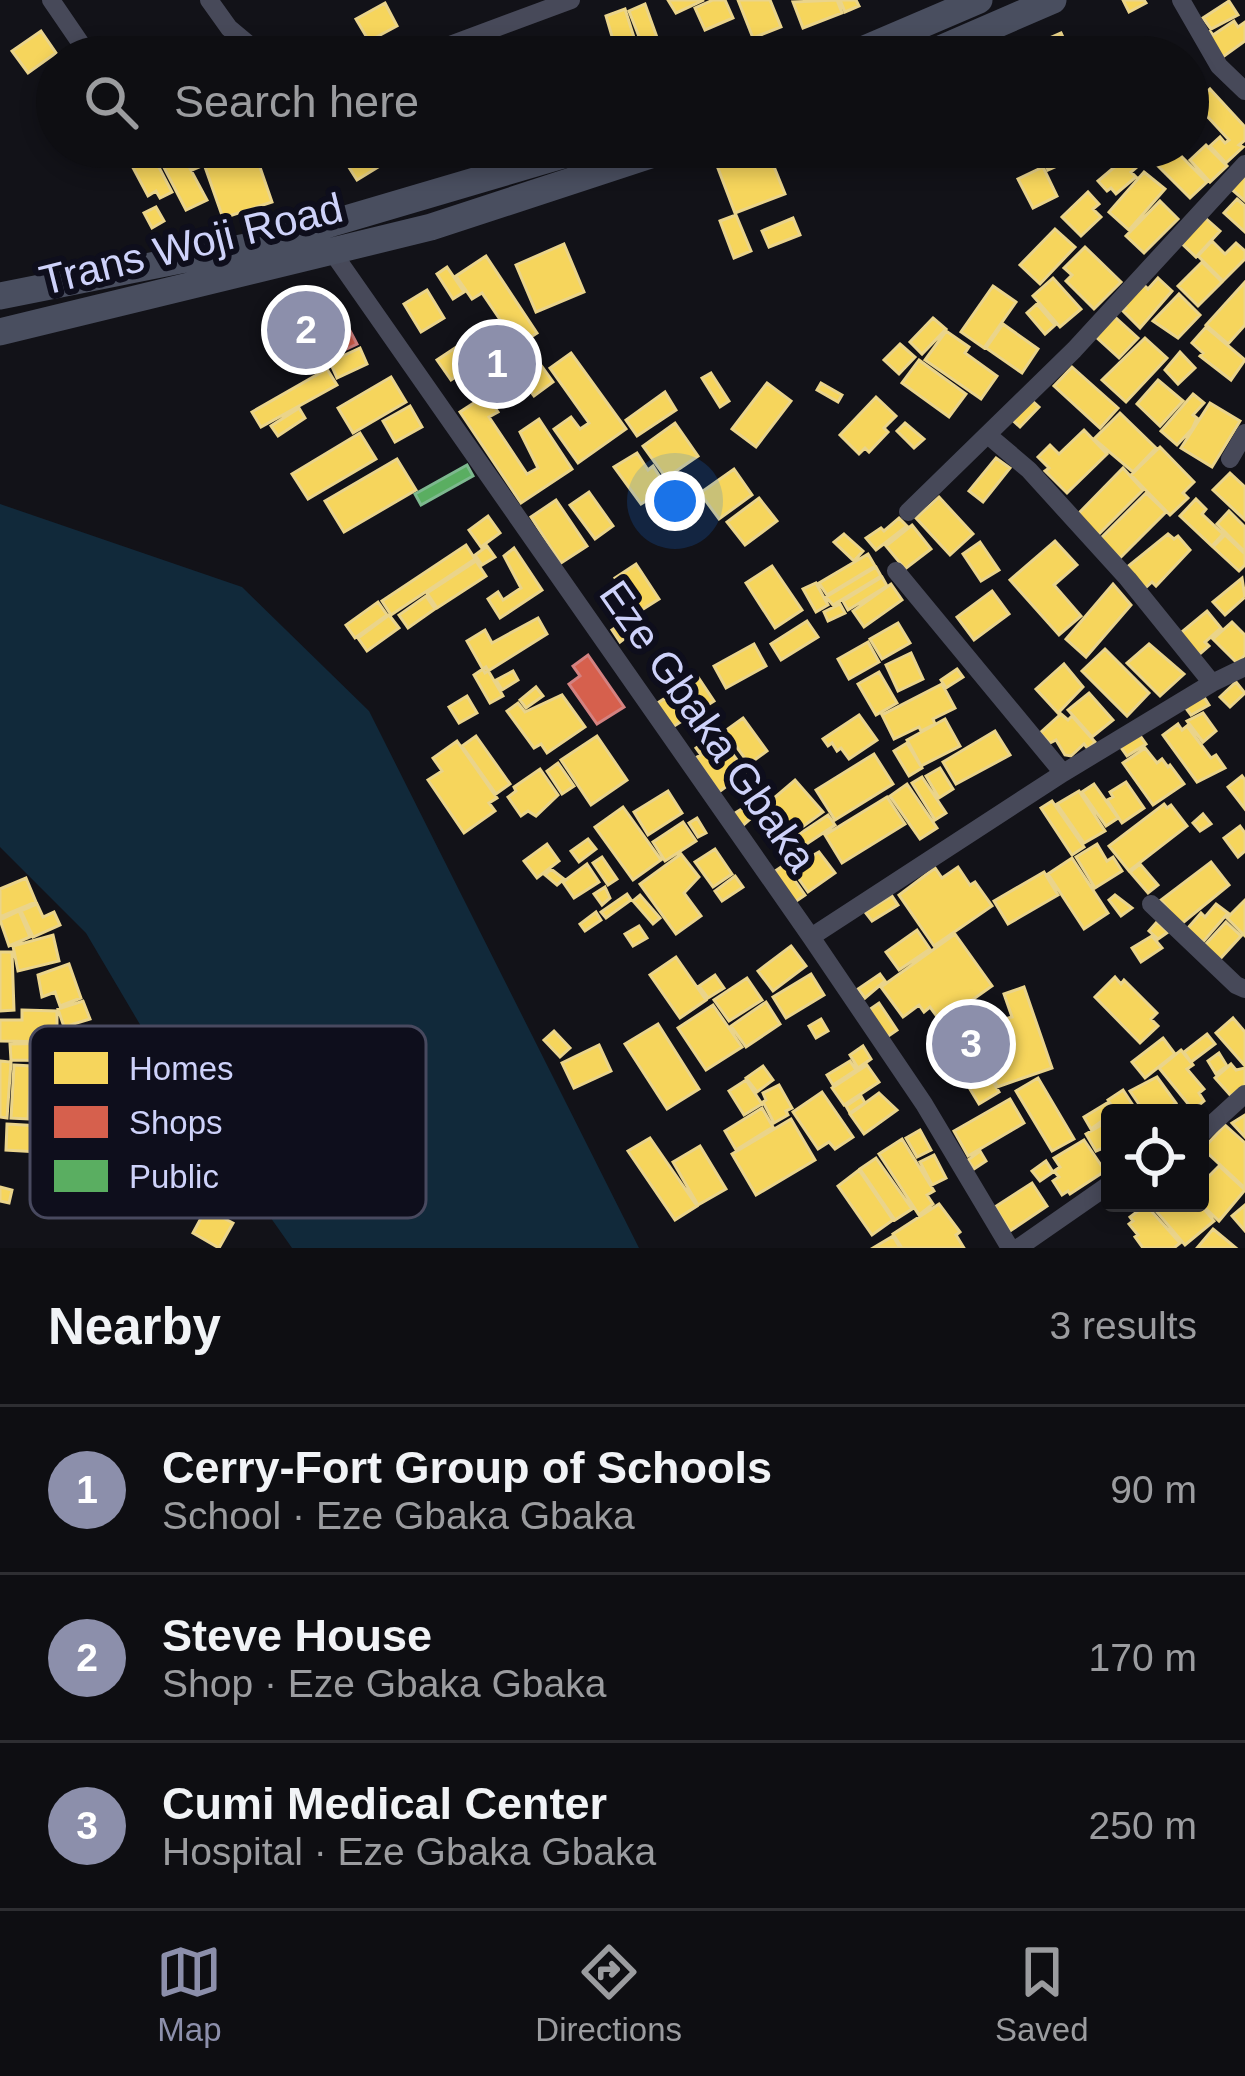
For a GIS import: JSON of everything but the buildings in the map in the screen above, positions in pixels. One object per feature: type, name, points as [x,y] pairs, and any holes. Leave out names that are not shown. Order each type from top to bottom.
[{"type":"main road","points":[[896,36],[979,0]]},
{"type":"main road","points":[[970,36],[1053,0]]},
{"type":"main road","name":"Trans Woji Road","points":[[0,296],[262,244],[519,168]]},
{"type":"main road","name":"Trans Woji Road","points":[[0,332],[333,253],[606,168]]},
{"type":"street","points":[[51,0],[76,36]]},
{"type":"street","points":[[208,0],[239,36]]},
{"type":"street","points":[[474,36],[571,0]]},
{"type":"street","points":[[1181,0],[1202,36]]},
{"type":"street","points":[[1209,49],[1219,66],[1245,91]]},
{"type":"street","points":[[908,512],[1075,350],[1245,164]]},
{"type":"street","name":"Eze Gbaka Gbaka","points":[[333,253],[811,937],[1014,1248]]},
{"type":"street","points":[[1230,459],[1245,433]]},
{"type":"street","points":[[989,436],[1029,470],[1128,579],[1212,683]]},
{"type":"street","points":[[896,571],[1063,773]]},
{"type":"street","points":[[811,937],[1063,773],[1245,667]]},
{"type":"street","points":[[1151,904],[1235,985],[1245,989]]},
{"type":"street","points":[[1209,1127],[1245,1094]]},
{"type":"street","points":[[1014,1248],[1101,1190]]},
{"type":"water","points":[[0,504],[242,587],[369,711],[639,1248],[292,1248],[271,1218],[426,1218],[426,1026],[141,1026],[86,933],[0,847]]},
{"type":"place","name":"Steve House","points":[[306,330]]},
{"type":"place","name":"Cerry-Fort Group of Schools","points":[[497,364]]},
{"type":"place","name":"Cumi Medical Center","points":[[971,1044]]}]
